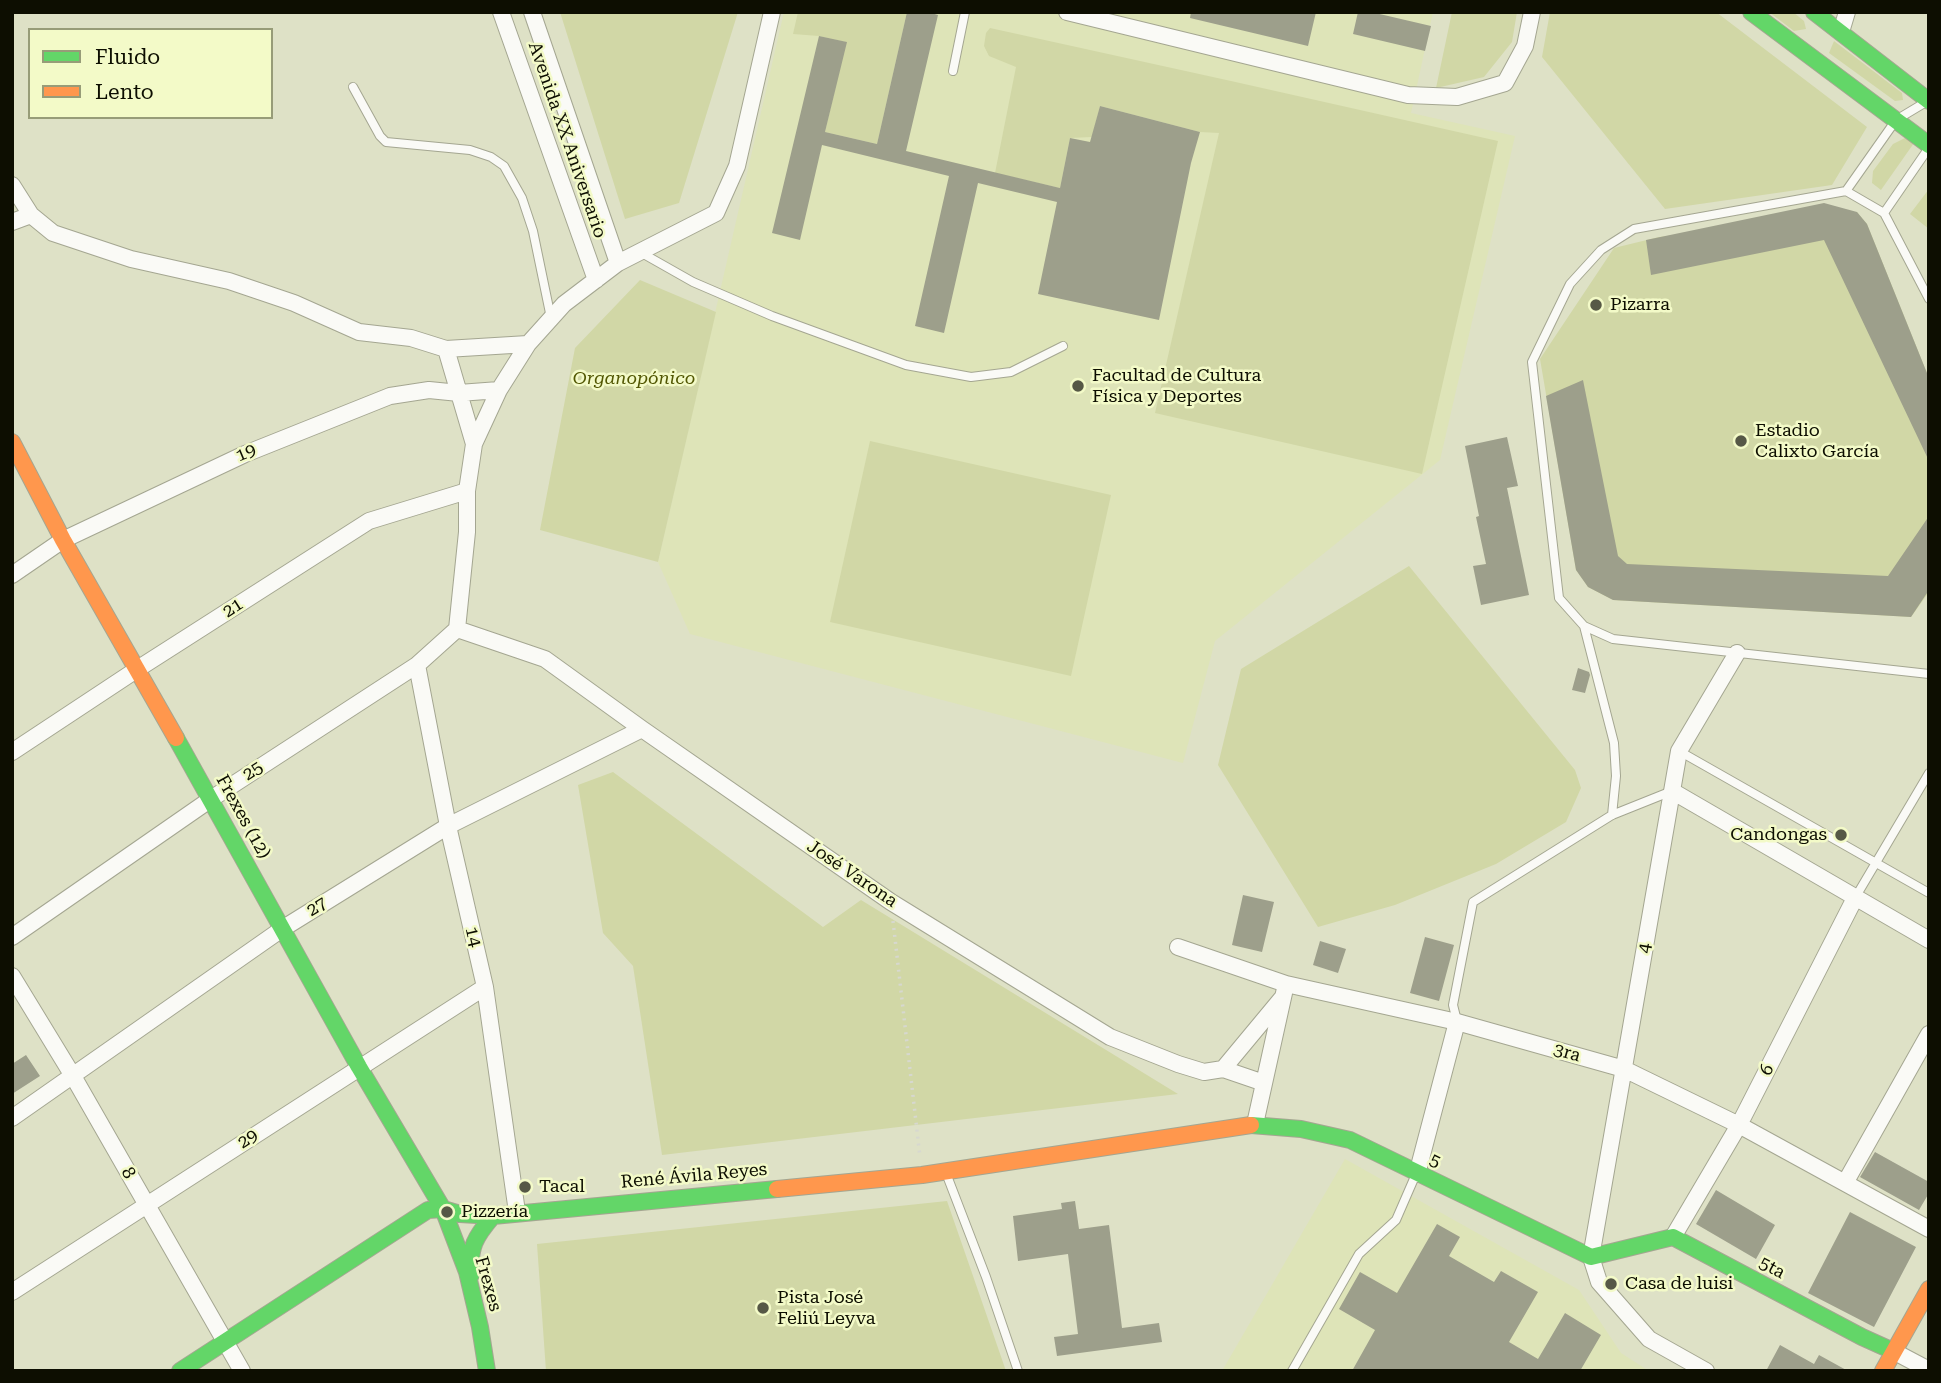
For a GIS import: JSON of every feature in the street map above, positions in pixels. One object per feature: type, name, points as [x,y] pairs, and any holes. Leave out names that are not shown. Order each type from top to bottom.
[{"type":"street","name":"Avenida XX Aniversario","points":[[501,12],[596,280]]},
{"type":"street","name":"Avenida XX Aniversario","points":[[532,12],[618,263]]},
{"type":"street","points":[[457,629],[467,532],[467,491],[474,444],[499,390],[528,344],[564,304],[618,263],[716,213],[737,166],[772,12]]},
{"type":"street","points":[[1067,12],[1408,95],[1457,97],[1506,83],[1525,46],[1532,12]]},
{"type":"street","points":[[1751,12],[1929,146]]},
{"type":"street","points":[[1814,12],[1929,101]]},
{"type":"street","points":[[1841,32],[1847,12]]},
{"type":"street","points":[[12,185],[31,215],[53,233],[131,259],[229,281],[294,303],[359,332],[411,338],[446,349],[528,344]]},
{"type":"street","points":[[12,222],[31,215]]},
{"type":"street","points":[[446,349],[474,444]]},
{"type":"street","name":"19","points":[[12,575],[63,540],[245,454],[390,396],[429,390],[459,393],[499,390]]},
{"type":"street","name":"Frexes (12)","points":[[12,442],[63,540],[211,799],[359,1067],[443,1209]]},
{"type":"street","name":"21","points":[[12,752],[369,521],[467,491]]},
{"type":"street","name":"25","points":[[12,937],[211,799],[416,665],[457,629]]},
{"type":"street","name":"José Varona","points":[[457,629],[545,659],[891,902],[1110,1037],[1204,1072],[1223,1069],[1264,1083]]},
{"type":"street","name":"4","points":[[1591,1257],[1679,751],[1737,653]]},
{"type":"street","name":"14","points":[[416,665],[448,826],[485,987],[517,1212]]},
{"type":"street","name":"27","points":[[12,1118],[282,929],[448,826],[642,729]]},
{"type":"street","points":[[1672,791],[1929,940]]},
{"type":"street","name":"6","points":[[1673,1237],[1739,1125],[1855,898]]},
{"type":"street","name":"3ra","points":[[1178,947],[1285,990],[1457,1022],[1624,1069],[1739,1125],[1929,1228]]},
{"type":"street","name":"8","points":[[12,976],[73,1076],[242,1371]]},
{"type":"street","name":"29","points":[[12,1292],[485,987]]},
{"type":"street","points":[[1223,1069],[1285,990]]},
{"type":"street","points":[[1255,1124],[1285,990]]},
{"type":"street","points":[[1417,1174],[1457,1022]]},
{"type":"street","points":[[1845,1183],[1929,1034]]},
{"type":"street","name":"René Ávila Reyes","points":[[443,1209],[460,1214],[493,1216],[922,1175],[1255,1124]]},
{"type":"street","name":"5","points":[[1255,1124],[1301,1129],[1350,1140],[1591,1257]]},
{"type":"street","points":[[180,1371],[428,1210],[443,1209]]},
{"type":"street","name":"Frexes","points":[[443,1209],[467,1272],[487,1371]]},
{"type":"street","points":[[474,1299],[469,1255],[477,1235],[493,1216]]},
{"type":"street","points":[[1673,1237],[1591,1257],[1599,1282],[1649,1339],[1706,1371]]},
{"type":"street","name":"5ta","points":[[1673,1237],[1929,1370]]},
{"type":"street","points":[[1883,1371],[1929,1289]]},
{"type":"lane","points":[[953,71],[965,12]]},
{"type":"lane","points":[[353,87],[386,142],[470,150],[491,157],[504,166],[522,198],[533,231],[551,318]]},
{"type":"lane","points":[[1846,191],[1896,120],[1929,101]]},
{"type":"lane","points":[[1884,213],[1929,146]]},
{"type":"lane","points":[[1929,299],[1884,213],[1846,191],[1634,229],[1601,250],[1570,284],[1532,362],[1559,598],[1584,626],[1613,639],[1929,674]]},
{"type":"lane","points":[[640,252],[693,282],[772,316],[906,365],[971,377],[1011,372],[1063,346]]},
{"type":"lane","points":[[1584,626],[1614,743],[1616,776],[1612,815]]},
{"type":"lane","points":[[1679,751],[1929,893]]},
{"type":"lane","points":[[1855,898],[1929,773]]},
{"type":"lane","points":[[1457,1022],[1453,1005],[1473,902],[1612,815],[1672,791]]},
{"type":"lane","points":[[945,1171],[1018,1371]]},
{"type":"lane","points":[[1292,1371],[1359,1254],[1396,1220],[1417,1174]]},
{"type":"path","points":[[891,902],[922,1175]]},
{"type":"shaded area","name":"Facultad de Cultura Física y Deportes","points":[[784,12],[1059,12],[1078,17],[1079,12],[1433,12],[1411,113],[1515,136],[1440,460],[1215,641],[1183,763],[690,634],[658,562]]},
{"type":"shaded area","points":[[1345,1159],[1579,1290],[1621,1353],[1649,1371],[1222,1371]]},
{"type":"green space","points":[[560,12],[738,12],[679,203],[625,219]]},
{"type":"green space","points":[[798,12],[907,12],[877,144],[825,132],[846,42],[793,34]]},
{"type":"green space","points":[[1452,12],[1517,12],[1512,42],[1484,77],[1436,88]]},
{"type":"green space","points":[[1550,12],[1716,12],[1867,127],[1832,185],[1665,209],[1542,57]]},
{"type":"green space","points":[[1769,12],[1793,12],[1804,21],[1806,29],[1794,31]]},
{"type":"green space","points":[[990,28],[1498,141],[1422,474],[1155,413],[1219,133],[1200,132],[1100,106],[1092,137],[1070,138],[1060,188],[995,173],[1016,67],[989,56],[984,46],[986,33]]},
{"type":"green space","points":[[1834,41],[1902,93],[1903,100],[1895,101],[1829,53]]},
{"type":"green space","points":[[1905,138],[1914,143],[1881,190],[1872,183],[1873,171],[1893,144]]},
{"type":"green space","points":[[1929,189],[1929,229],[1910,214]]},
{"type":"green space","name":"Estadio Calixto García","points":[[1857,212],[1867,224],[1929,378],[1929,592],[1911,617],[1613,600],[1588,587],[1576,570],[1540,359],[1614,248],[1659,237]]},
{"type":"green space","name":"Organopónico","points":[[640,280],[716,312],[658,562],[540,530],[575,348]]},
{"type":"green space","points":[[870,441],[1111,495],[1071,676],[830,622]]},
{"type":"green space","points":[[1409,566],[1575,770],[1581,788],[1566,822],[1496,864],[1395,905],[1318,927],[1218,765],[1241,669]]},
{"type":"green space","points":[[613,772],[823,927],[861,900],[1178,1094],[662,1155],[633,966],[603,933],[578,785]]},
{"type":"green space","name":"Pista José Feliú Leyva","points":[[947,1201],[1006,1371],[546,1371],[537,1244]]},
{"type":"building","points":[[907,12],[938,15],[906,151],[1060,188],[1070,138],[1090,142],[1100,106],[1200,132],[1191,163],[1159,320],[1038,294],[1057,202],[978,183],[944,333],[915,326],[949,176],[822,145],[800,240],[772,233],[819,36],[847,42],[825,132],[877,144]]},
{"type":"building","points":[[1191,12],[1316,12],[1308,46],[1190,18]]},
{"type":"building","points":[[1358,12],[1371,12],[1431,26],[1425,51],[1353,34]]},
{"type":"building","points":[[1824,203],[1857,212],[1867,224],[1929,378],[1929,461],[1824,240],[1651,275],[1646,240]]},
{"type":"building","points":[[1583,380],[1618,556],[1627,564],[1888,576],[1929,516],[1929,590],[1911,617],[1613,600],[1588,587],[1576,570],[1546,396]]},
{"type":"building","points":[[1507,437],[1518,486],[1507,488],[1529,595],[1481,605],[1473,566],[1486,564],[1465,446]]},
{"type":"building","points":[[1578,668],[1590,675],[1585,693],[1572,690]]},
{"type":"building","points":[[1243,895],[1274,902],[1262,952],[1232,945]]},
{"type":"building","points":[[1425,937],[1454,945],[1439,1001],[1410,993]]},
{"type":"building","points":[[1320,941],[1346,949],[1338,973],[1313,965]]},
{"type":"building","points":[[26,1055],[40,1076],[12,1094],[12,1064]]},
{"type":"building","points":[[1875,1152],[1929,1182],[1929,1193],[1919,1210],[1860,1177]]},
{"type":"building","points":[[1716,1190],[1775,1225],[1756,1259],[1696,1224]]},
{"type":"building","points":[[1075,1201],[1079,1229],[1109,1225],[1122,1328],[1159,1323],[1162,1342],[1057,1356],[1054,1337],[1078,1334],[1068,1254],[1018,1261],[1013,1216],[1062,1209],[1061,1203]]},
{"type":"building","points":[[1850,1212],[1916,1247],[1874,1327],[1808,1293]]},
{"type":"building","points":[[1437,1224],[1460,1237],[1449,1256],[1494,1282],[1501,1271],[1538,1292],[1509,1342],[1538,1359],[1565,1313],[1601,1335],[1580,1371],[1352,1371],[1375,1330],[1339,1309],[1360,1272],[1397,1293]]},
{"type":"building","points":[[1780,1345],[1814,1364],[1819,1355],[1848,1371],[1766,1371]]},
{"type":"traffic: fast","points":[[1751,12],[1929,145]]},
{"type":"traffic: fast","points":[[1814,12],[1929,101]]},
{"type":"traffic: fast","points":[[176,738],[359,1067],[443,1209],[467,1272],[487,1371]]},
{"type":"traffic: fast","points":[[1251,1125],[1301,1129],[1350,1140],[1591,1257],[1673,1237],[1893,1351]]},
{"type":"traffic: fast","points":[[180,1371],[428,1210],[443,1209],[460,1214],[493,1216],[777,1189]]},
{"type":"traffic: fast","points":[[471,1275],[471,1257],[475,1243],[493,1216]]},
{"type":"traffic: slow","points":[[12,442],[63,540],[176,738]]},
{"type":"traffic: slow","points":[[777,1189],[922,1175],[1251,1125]]},
{"type":"traffic: slow","points":[[1883,1371],[1929,1289]]},
{"type":"place","name":"Pizarra","points":[[1596,305]]},
{"type":"place","name":"Facultad de Cultura Física y Deportes","points":[[1078,386]]},
{"type":"place","name":"Estadio Calixto García","points":[[1741,441]]},
{"type":"place","name":"Candongas","points":[[1841,835]]},
{"type":"place","name":"Tacal","points":[[525,1187]]},
{"type":"place","name":"Pizzería","points":[[447,1212]]},
{"type":"place","name":"Casa de luisi","points":[[1611,1284]]},
{"type":"place","name":"Pista José Feliú Leyva","points":[[763,1308]]}]
